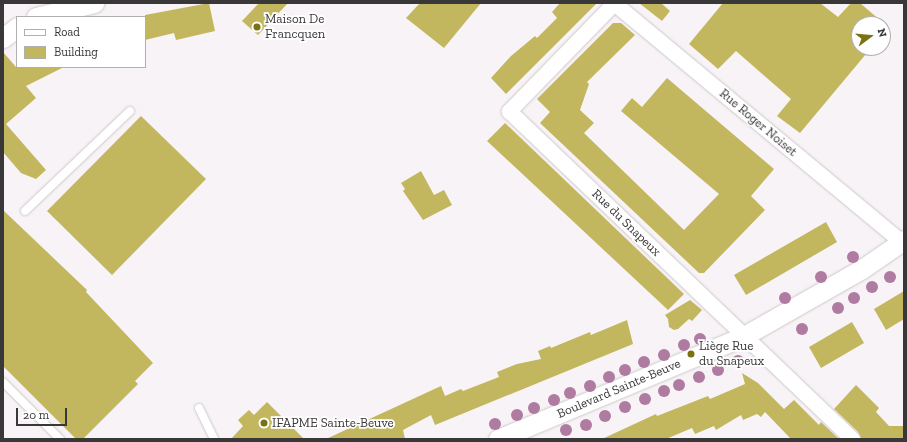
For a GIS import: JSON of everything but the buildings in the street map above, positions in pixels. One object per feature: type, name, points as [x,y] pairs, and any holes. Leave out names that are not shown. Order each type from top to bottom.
[{"type":"street","points":[[40,16],[94,3]]},
{"type":"street","name":"Rue Roger Noiset","points":[[614,3],[903,241]]},
{"type":"street","name":"Rue du Snapeux","points":[[614,3],[509,111],[852,439]]},
{"type":"street","points":[[3,38],[16,28]]},
{"type":"street","name":"Boulevard Sainte-Beuve","points":[[498,439],[744,336],[862,269],[903,241]]},
{"type":"lane","points":[[25,211],[130,111]]},
{"type":"lane","points":[[3,382],[60,439]]},
{"type":"lane","points":[[199,408],[214,439]]},
{"type":"place","name":"Maison De Francquen","points":[[257,27]]},
{"type":"place","name":"Liège Rue du Snapeux","points":[[691,354]]},
{"type":"place","name":"IFAPME Sainte-Beuve","points":[[264,423]]}]
